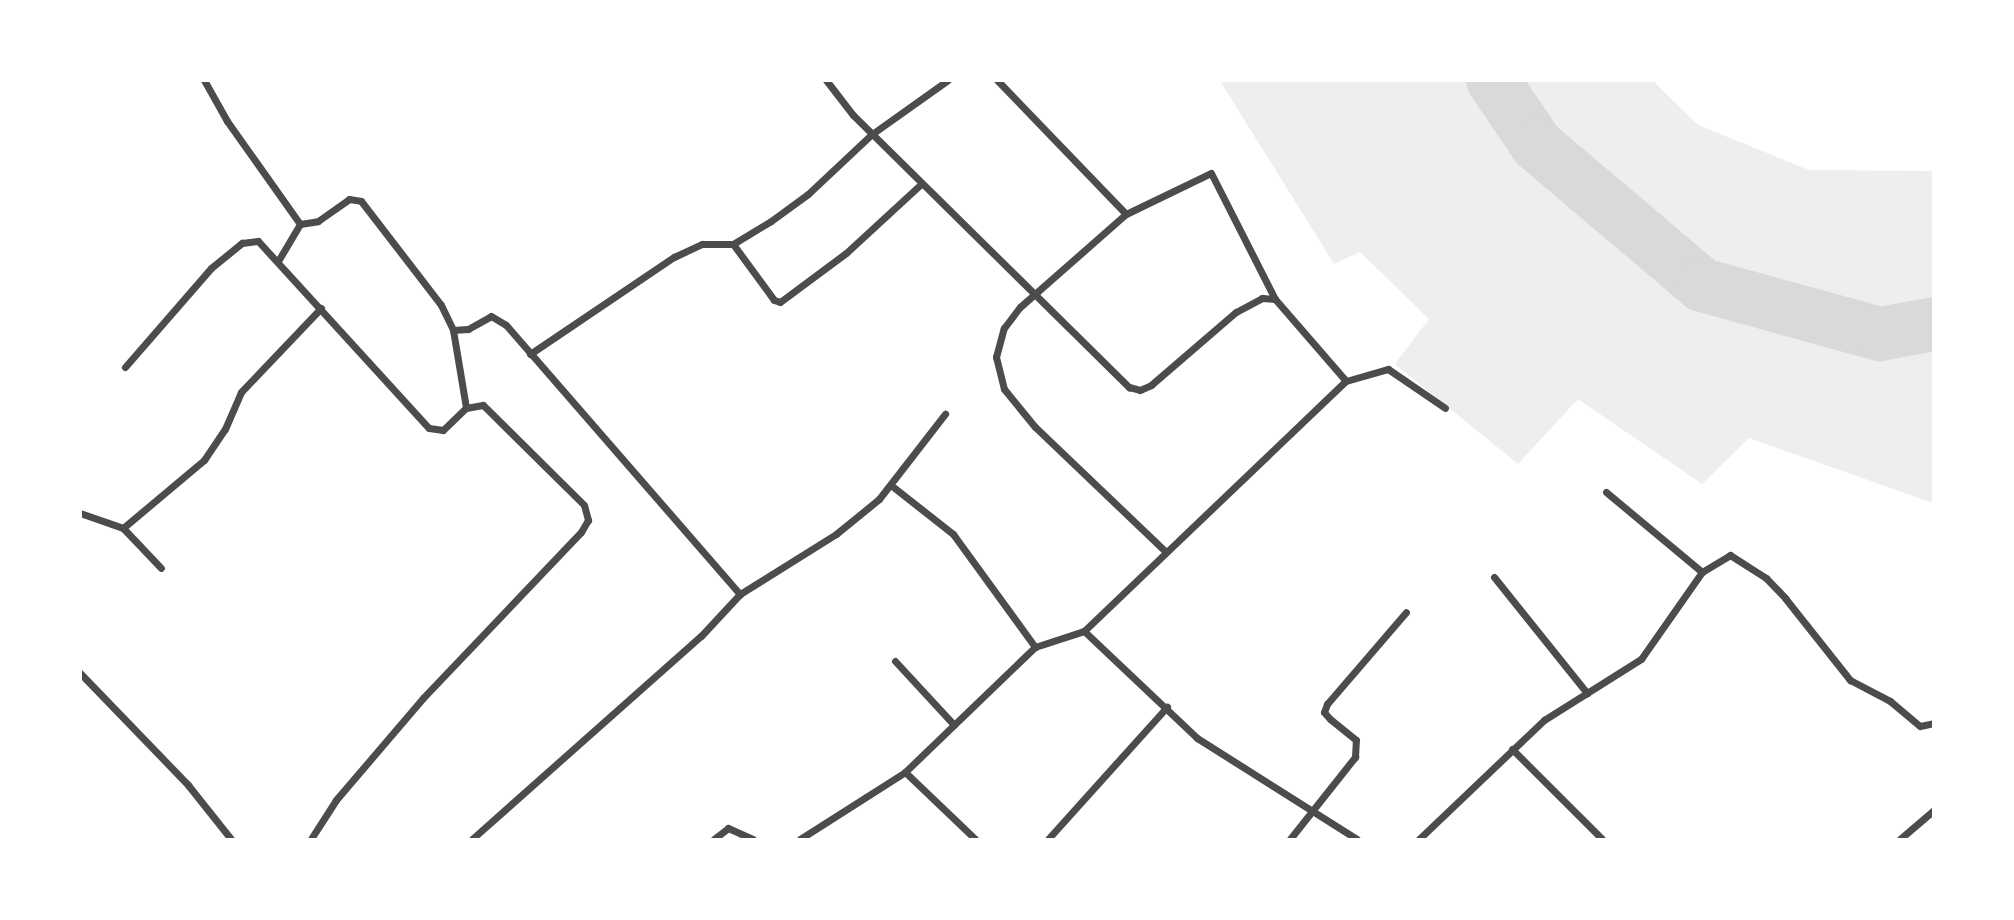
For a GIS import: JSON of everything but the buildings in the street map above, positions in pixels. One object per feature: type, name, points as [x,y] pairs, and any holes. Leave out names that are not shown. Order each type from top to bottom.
[{"type":"street","points":[[204,80],[227,121],[300,224]]},
{"type":"street","points":[[825,80],[872,134],[1106,369],[1140,390],[1249,302],[1275,299]]},
{"type":"street","points":[[530,354],[674,257],[702,244],[733,244],[808,194],[872,134],[948,80]]},
{"type":"street","points":[[997,80],[1126,214]]},
{"type":"street","points":[[1166,552],[1035,427],[1004,389],[996,357],[1004,328],[1035,295],[1126,214],[1211,173],[1275,299],[1346,381]]},
{"type":"street","points":[[733,244],[774,300],[779,302],[846,253],[922,183]]},
{"type":"street","points":[[278,261],[300,224],[318,221],[349,199],[358,199],[441,305],[453,330],[466,408]]},
{"type":"street","points":[[125,367],[211,268],[242,243],[258,241],[429,428],[443,430],[466,408],[475,404],[489,408],[584,505],[588,520],[514,606],[423,698],[336,800],[311,839]]},
{"type":"street","points":[[122,528],[204,460],[225,429],[241,392],[321,308]]},
{"type":"street","points":[[453,330],[468,330],[491,316],[506,325],[740,594]]},
{"type":"street","points":[[800,839],[905,772],[1035,648],[1084,631],[1346,381],[1388,369],[1445,408]]},
{"type":"street","points":[[472,839],[701,636],[740,594],[836,534],[892,486],[901,467],[944,414]]},
{"type":"street","points":[[892,486],[953,534],[1035,648]]},
{"type":"street","points":[[1606,492],[1702,572]]},
{"type":"street","points":[[80,513],[122,528],[161,568]]},
{"type":"street","points":[[1419,839],[1544,720],[1641,659],[1702,572],[1717,559],[1737,556],[1785,598],[1850,680],[1890,701],[1920,726],[1934,723]]},
{"type":"street","points":[[1494,577],[1587,693]]},
{"type":"street","points":[[1290,839],[1314,813],[1355,757],[1358,747],[1356,740],[1324,712],[1327,704],[1406,612]]},
{"type":"street","points":[[1084,631],[1197,738],[1357,839]]},
{"type":"street","points":[[895,661],[954,725]]},
{"type":"street","points":[[80,673],[188,785],[232,839]]},
{"type":"street","points":[[1048,839],[1167,708]]},
{"type":"street","points":[[1513,749],[1602,839]]},
{"type":"street","points":[[905,772],[975,839]]},
{"type":"street","points":[[1900,839],[1934,810]]},
{"type":"street","points":[[714,839],[728,828],[753,839]]},
{"type":"shaded area","points":[[1220,81],[1653,81],[1698,125],[1809,170],[1933,171],[1933,503],[1749,438],[1702,484],[1578,399],[1518,464],[1395,364],[1429,319],[1360,252],[1334,264]]},
{"type":"waterway","points":[[1493,80],[1537,145],[1702,285],[1880,334],[1934,324]]}]
